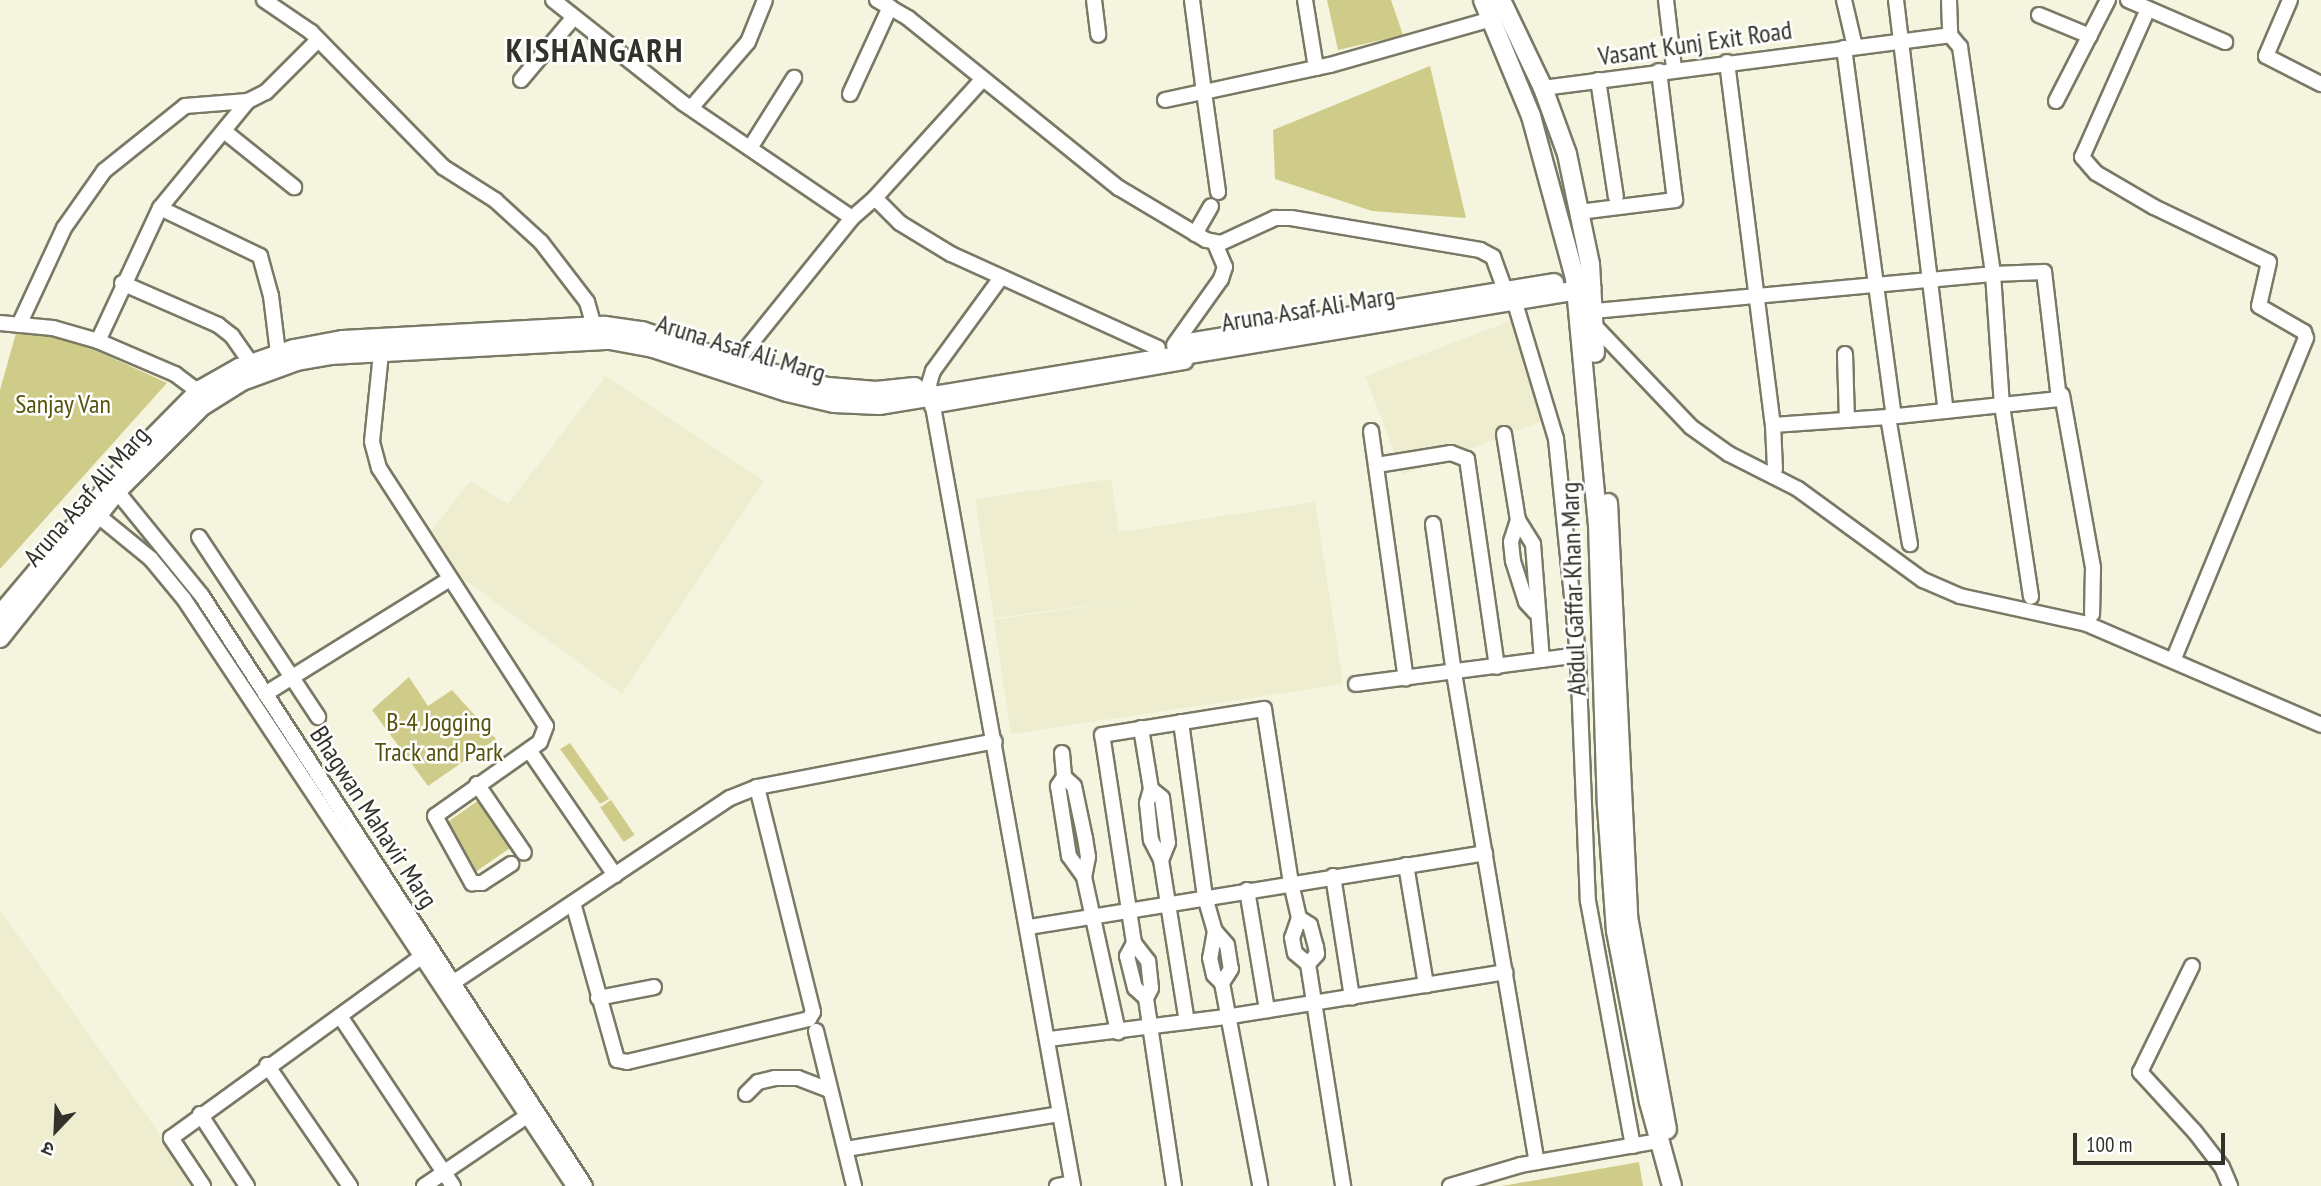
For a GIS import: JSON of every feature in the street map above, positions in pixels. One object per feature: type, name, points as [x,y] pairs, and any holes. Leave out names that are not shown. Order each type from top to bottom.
[{"type":"main road","name":"Abdul Gaffar Khan Marg","points":[[1483,0],[1534,126],[1568,245],[1585,279]]},
{"type":"main road","name":"Abdul Gaffar Khan Marg","points":[[1501,0],[1543,88],[1567,154],[1580,212],[1615,595],[1628,917],[1665,1119],[1684,1186]]},
{"type":"main road","points":[[1568,245],[1565,270],[1550,289],[1588,319]]},
{"type":"main road","name":"Aruna Asaf Ali Marg","points":[[204,395],[284,364],[330,355],[381,353],[596,333],[834,403],[879,405],[1550,289],[1585,279]]},
{"type":"main road","name":"Aruna Asaf Ali Marg","points":[[0,638],[114,487],[204,395],[251,363],[278,353],[343,340],[642,331],[735,363],[857,391],[930,396],[1166,346],[1510,296]]},
{"type":"main road","name":"Abdul Gaffar Khan Marg","points":[[1588,319],[1610,873],[1627,995],[1658,1141],[1672,1186]]},
{"type":"main road","name":"Aruna Asaf Ali Marg","points":[[0,615],[94,513]]},
{"type":"street","points":[[264,0],[318,40],[429,155],[504,207],[541,242],[579,289],[596,333]]},
{"type":"street","points":[[552,0],[691,108],[852,218]]},
{"type":"street","points":[[691,108],[748,43],[765,0]]},
{"type":"street","points":[[1094,0],[1098,29]]},
{"type":"street","points":[[1192,0],[1218,192]]},
{"type":"street","points":[[1305,0],[1316,68]]},
{"type":"street","points":[[1580,212],[1675,200],[1666,70],[1666,0]]},
{"type":"street","points":[[1844,0],[1891,417],[1910,544]]},
{"type":"street","points":[[1896,0],[1946,411]]},
{"type":"street","points":[[1949,0],[1950,36],[1960,47],[1993,274],[2002,405],[2031,597]]},
{"type":"street","points":[[2056,101],[2108,0]]},
{"type":"street","points":[[2127,0],[2225,42]]},
{"type":"street","points":[[2290,0],[2266,56],[2321,84]]},
{"type":"street","points":[[850,94],[893,5],[981,80],[1119,188],[1215,244],[1225,267],[1221,279],[1166,346],[1000,279],[920,236],[875,198]]},
{"type":"street","points":[[2148,9],[2081,158],[2096,173],[2154,208],[2269,262],[2259,306],[2304,332],[2306,338],[2174,659]]},
{"type":"street","points":[[2039,15],[2090,36]]},
{"type":"street","points":[[521,80],[574,17]]},
{"type":"street","points":[[1165,100],[1316,68],[1492,19]]},
{"type":"street","name":"Vasant Kunj Exit Road","points":[[1543,88],[1727,62],[1950,36]]},
{"type":"street","points":[[19,325],[64,228],[104,172],[184,106],[248,101],[266,92],[318,40]]},
{"type":"street","points":[[1727,62],[1761,298],[1775,469]]},
{"type":"street","points":[[750,148],[794,78]]},
{"type":"street","points":[[735,363],[852,218],[875,198],[981,80]]},
{"type":"street","points":[[1598,80],[1616,197]]},
{"type":"street","points":[[98,341],[122,284],[160,208],[248,101]]},
{"type":"street","points":[[223,131],[294,187]]},
{"type":"street","points":[[1195,234],[1211,206]]},
{"type":"street","points":[[160,208],[260,256],[271,296],[278,353]]},
{"type":"street","points":[[1215,244],[1275,218],[1291,218],[1480,250],[1493,257],[1510,296],[1556,439],[1578,654],[1588,901],[1633,1146]]},
{"type":"street","points":[[2092,614],[2093,568],[2043,272],[1993,274],[1634,308],[1588,319],[1690,427],[1729,454],[1798,489],[1923,580],[1960,596],[2073,619],[2174,659],[2321,725]]},
{"type":"street","points":[[1000,279],[933,371],[930,396],[1029,927],[1073,1184],[1057,1186]]},
{"type":"street","points":[[122,284],[218,325],[232,336],[251,363]]},
{"type":"street","points":[[0,323],[53,328],[98,341],[175,374],[204,395]]},
{"type":"street","points":[[930,396],[1366,332]]},
{"type":"street","points":[[381,353],[372,442],[375,458],[546,726],[544,737],[529,750],[435,816],[435,822],[475,884],[511,864]]},
{"type":"street","points":[[1844,354],[1847,421]]},
{"type":"street","points":[[1773,425],[1891,417],[2002,405],[2062,395]]},
{"type":"street","points":[[1371,430],[1406,678]]},
{"type":"street","points":[[1504,434],[1518,520],[1533,544],[1539,589],[1535,612],[1542,660]]},
{"type":"street","points":[[1377,465],[1451,453],[1467,459],[1497,667]]},
{"type":"street","name":"Bhagwan Mahavir Marg","points":[[114,487],[202,596],[265,694],[290,746]]},
{"type":"street","name":"Bhagwan Mahavir Marg","points":[[94,513],[168,577],[290,746],[449,985],[574,1186]]},
{"type":"street","points":[[1518,520],[1511,542],[1513,561],[1526,602],[1535,612]]},
{"type":"street","points":[[1433,524],[1454,673],[1537,1162]]},
{"type":"street","points":[[199,537],[318,718]]},
{"type":"street","points":[[265,694],[450,579]]},
{"type":"street","points":[[1356,684],[1454,673],[1578,654]]},
{"type":"street","points":[[1174,1186],[1146,998],[1136,989],[1127,956],[1134,943],[1101,740],[1106,734],[1264,709],[1291,883],[1299,918],[1292,938],[1295,953],[1308,964],[1343,1186]]},
{"type":"street","points":[[1181,722],[1206,897],[1215,931],[1210,958],[1214,975],[1222,983],[1225,1017],[1260,1185]]},
{"type":"street","points":[[1141,728],[1151,789],[1149,830],[1153,850],[1161,860],[1187,1022]]},
{"type":"street","points":[[449,985],[615,875],[704,812],[757,787],[995,741]]},
{"type":"street","points":[[529,750],[615,875]]},
{"type":"street","points":[[1062,753],[1065,777],[1074,786],[1085,838],[1088,857],[1084,877],[1118,1032]]},
{"type":"street","points":[[477,784],[524,853]]},
{"type":"street","points":[[573,903],[612,1051],[622,1062],[811,1018],[757,787]]},
{"type":"street","points":[[1029,927],[1485,853]]},
{"type":"street","points":[[1406,865],[1426,985]]},
{"type":"street","points":[[1333,876],[1352,998]]},
{"type":"street","points":[[1247,890],[1267,1010]]},
{"type":"street","points":[[1299,918],[1310,925],[1316,947],[1317,954],[1308,964]]},
{"type":"street","points":[[203,1186],[170,1139],[267,1065],[427,953]]},
{"type":"street","points":[[2192,966],[2140,1072],[2202,1141],[2222,1167],[2230,1186]]},
{"type":"street","points":[[1049,1040],[1152,1028],[1505,972]]},
{"type":"street","points":[[598,998],[654,987]]},
{"type":"street","points":[[340,1016],[453,1186]]},
{"type":"street","points":[[816,1031],[854,1186]]},
{"type":"street","points":[[267,1065],[350,1186]]},
{"type":"street","points":[[746,1094],[758,1082],[775,1078],[798,1078],[830,1090]]},
{"type":"street","points":[[200,1114],[247,1186]]},
{"type":"street","points":[[424,1186],[531,1114]]},
{"type":"street","name":"Bhagwan Mahavir Marg","points":[[531,1114],[585,1186]]},
{"type":"street","points":[[846,1149],[1059,1114]]},
{"type":"street","points":[[1450,1186],[1537,1162],[1658,1141]]},
{"type":"shaded area","points":[[1510,321],[1548,419],[1403,475],[1365,377]]},
{"type":"shaded area","points":[[606,376],[764,481],[622,694],[462,578],[432,530],[470,481],[508,504]]},
{"type":"shaded area","points":[[1111,479],[1119,532],[1315,502],[1343,684],[1011,734],[994,620],[1129,600],[994,618],[975,499]]},
{"type":"shaded area","points":[[0,910],[154,1126],[190,1186],[0,1186]]},
{"type":"green space","points":[[1327,0],[1391,0],[1403,35],[1338,50]]},
{"type":"green space","points":[[1430,66],[1466,218],[1372,211],[1275,179],[1273,130]]},
{"type":"green space","name":"Sanjay Van","points":[[16,333],[62,335],[167,383],[0,569],[0,390]]},
{"type":"green space","name":"B-4 Jogging Track and Park","points":[[409,677],[428,706],[452,690],[496,739],[428,786],[372,710]]},
{"type":"green space","points":[[570,743],[609,799],[600,804],[560,749]]},
{"type":"green space","points":[[1061,775],[1071,787],[1084,859],[1071,861]]},
{"type":"green space","points":[[479,800],[512,847],[474,873],[441,826]]},
{"type":"green space","points":[[611,800],[634,835],[624,842],[600,807]]},
{"type":"green space","points":[[1639,1162],[1643,1186],[1502,1186]]},
{"type":"district","name":"KISHANGARH","points":[[595,50]]}]
